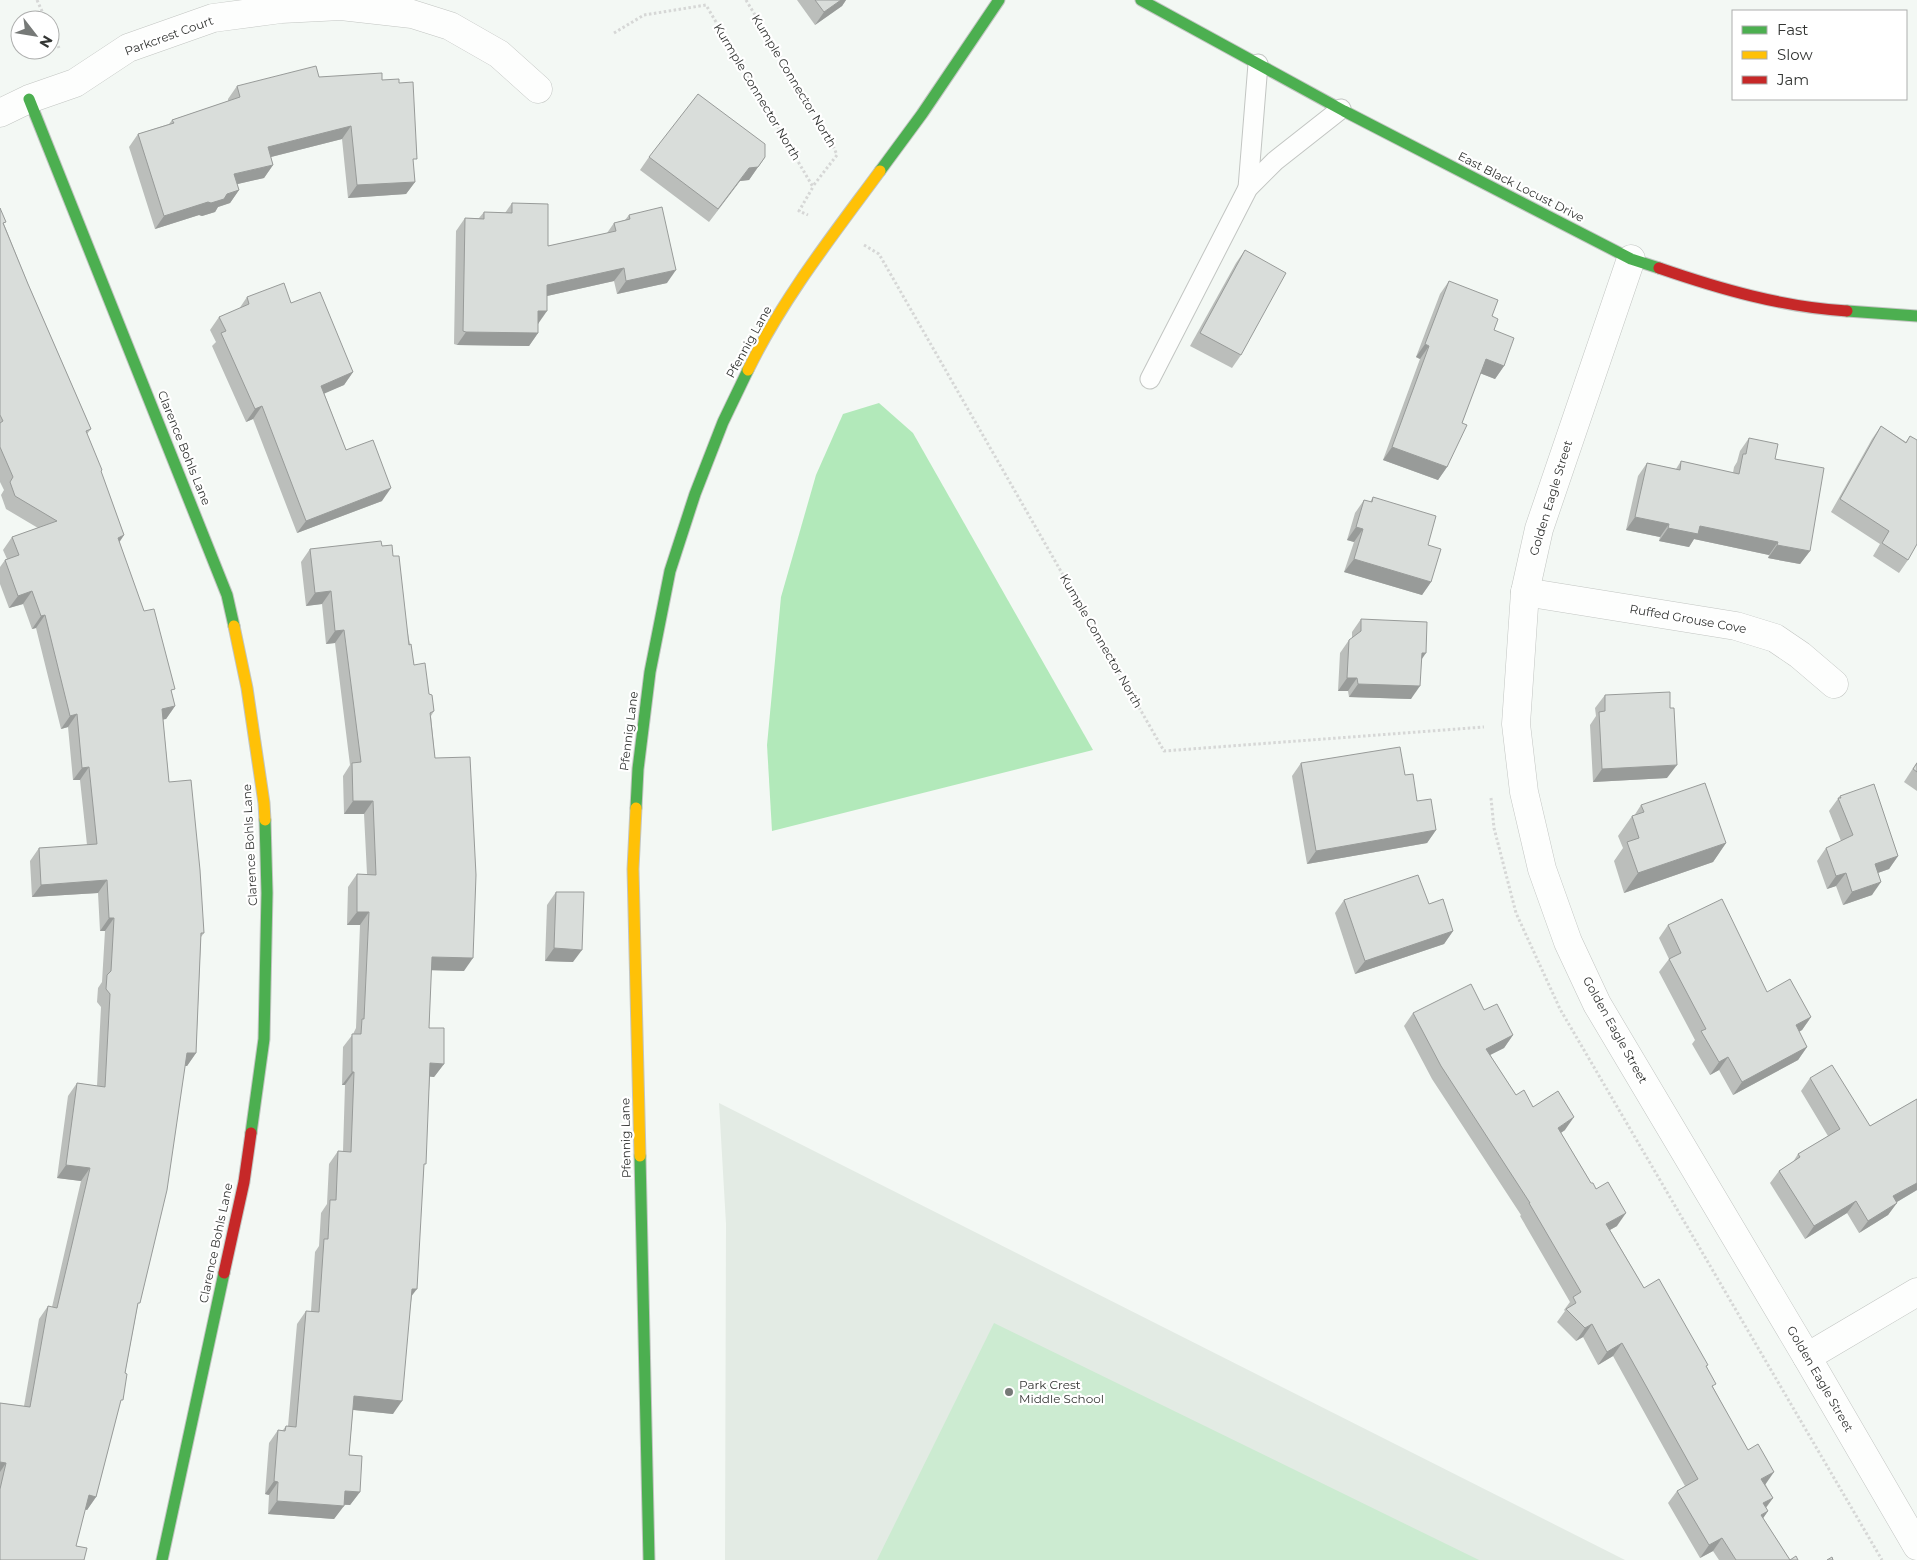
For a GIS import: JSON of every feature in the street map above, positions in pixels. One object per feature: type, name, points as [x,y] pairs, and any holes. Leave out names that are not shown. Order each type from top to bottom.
[{"type":"street","name":"Pfennig Lane","points":[[649,1560],[633,869],[638,769],[650,672],[670,570],[695,494],[723,422],[756,354],[803,276],[922,114],[999,0]]},
{"type":"street","name":"East Black Locust Drive","points":[[1141,0],[1341,109],[1632,259],[1696,281],[1758,298],[1805,307],[1917,316]]},
{"type":"street","name":"Parkcrest Court","points":[[0,112],[29,99],[75,83],[128,48],[213,18],[281,9],[341,6],[412,14],[450,26],[499,54],[538,89]]},
{"type":"street","name":"Clarence Bohls Lane","points":[[29,99],[227,595],[247,688],[264,803],[268,893],[262,1049],[244,1182],[162,1560]]},
{"type":"street","name":"Golden Eagle Street","points":[[1632,259],[1539,529],[1525,592],[1516,724],[1524,792],[1542,869],[1568,942],[1597,1004],[1917,1546]]},
{"type":"street","name":"Ruffed Grouse Cove","points":[[1525,592],[1736,626],[1775,638],[1800,655],[1834,684]]},
{"type":"street","points":[[1807,1357],[1917,1292]]},
{"type":"lane","points":[[1248,188],[1258,64]]},
{"type":"lane","points":[[1150,379],[1248,188],[1275,162],[1341,109]]},
{"type":"path","name":"Kumple Connector North","points":[[746,0],[831,141],[837,155],[813,187]]},
{"type":"path","name":"Kurmple Connector North","points":[[614,33],[644,15],[706,4],[813,187]]},
{"type":"path","points":[[799,211],[813,187]]},
{"type":"path","name":"Kumple Connector North","points":[[879,254],[1164,751],[1484,727]]},
{"type":"shaded area","points":[[879,403],[913,433],[1093,750],[772,831],[767,745],[781,597],[816,475],[843,414]]},
{"type":"shaded area","name":"Park Crest Middle School","points":[[719,1103],[1625,1560],[725,1560],[726,1224]]},
{"type":"shaded area","points":[[994,1323],[1479,1560],[877,1560]]},
{"type":"building","points":[[815,0],[841,0],[824,12]]},
{"type":"building","points":[[316,66],[319,77],[382,73],[382,80],[399,79],[399,83],[413,82],[417,159],[413,159],[415,182],[357,185],[351,126],[268,147],[273,165],[234,174],[239,190],[227,194],[224,199],[164,216],[138,134],[174,123],[172,120],[240,97],[237,86]]},
{"type":"building","points":[[698,94],[765,144],[765,157],[758,167],[749,168],[718,209],[649,157]]},
{"type":"building","points":[[512,203],[548,204],[548,246],[616,231],[614,223],[630,219],[629,215],[662,207],[676,270],[626,281],[624,268],[547,285],[547,311],[538,311],[538,333],[463,331],[465,218],[484,219],[484,212],[512,213]]},
{"type":"building","points":[[0,208],[6,222],[3,223],[28,284],[91,429],[86,431],[102,470],[124,535],[118,538],[144,611],[154,609],[175,689],[171,690],[175,706],[162,709],[169,782],[191,780],[204,933],[201,933],[196,1053],[187,1053],[167,1190],[140,1303],[138,1303],[125,1373],[127,1374],[123,1400],[121,1400],[96,1497],[89,1495],[76,1546],[87,1548],[84,1560],[0,1560],[0,1489],[6,1463],[0,1462],[0,1403],[30,1407],[48,1306],[57,1308],[90,1168],[66,1165],[77,1083],[105,1087],[110,994],[106,989],[107,975],[111,971],[114,918],[109,918],[107,880],[41,885],[39,848],[97,844],[89,767],[82,768],[77,714],[70,716],[45,615],[41,616],[32,591],[18,596],[5,560],[19,555],[12,537],[57,521],[15,496],[10,482],[13,477],[0,447],[0,423],[3,421],[0,415]]},
{"type":"building","points":[[1245,250],[1286,273],[1241,355],[1200,333]]},
{"type":"building","points":[[1449,281],[1498,300],[1492,316],[1498,319],[1494,330],[1514,338],[1504,366],[1486,359],[1462,423],[1467,425],[1447,467],[1392,447],[1429,346],[1425,344]]},
{"type":"building","points":[[284,283],[291,303],[320,292],[353,372],[321,386],[346,450],[373,440],[391,488],[306,521],[262,406],[255,409],[221,333],[226,331],[219,317],[249,304],[247,297]]},
{"type":"building","points":[[1881,426],[1906,443],[1910,436],[1917,440],[1917,544],[1908,560],[1882,543],[1889,531],[1840,499]]},
{"type":"building","points":[[1749,438],[1778,444],[1775,459],[1824,468],[1810,551],[1777,545],[1778,542],[1700,526],[1698,534],[1668,528],[1669,524],[1635,517],[1647,463],[1680,470],[1681,461],[1739,474]]},
{"type":"building","points":[[1373,497],[1436,516],[1428,545],[1441,549],[1431,582],[1354,559],[1363,529],[1356,527],[1364,500],[1372,502]]},
{"type":"building","points":[[381,541],[382,546],[392,545],[393,556],[399,556],[409,645],[411,644],[414,665],[425,663],[429,694],[432,695],[434,711],[430,713],[435,758],[470,757],[476,875],[473,958],[432,957],[429,1028],[444,1028],[444,1064],[430,1063],[426,1164],[424,1164],[417,1289],[412,1289],[402,1401],[354,1396],[349,1455],[362,1456],[360,1492],[345,1491],[344,1506],[277,1501],[278,1482],[274,1481],[278,1430],[285,1431],[286,1426],[296,1427],[306,1311],[319,1312],[324,1239],[328,1239],[330,1200],[336,1200],[338,1151],[351,1152],[354,1072],[352,1072],[352,1034],[361,1034],[362,1019],[364,1019],[369,912],[357,912],[357,874],[376,875],[373,801],[353,801],[352,763],[361,762],[344,630],[335,631],[331,591],[315,593],[310,549]]},
{"type":"building","points":[[1361,619],[1427,622],[1426,653],[1422,653],[1420,686],[1358,684],[1357,678],[1347,678],[1349,640],[1361,631]]},
{"type":"building","points":[[1670,692],[1670,708],[1674,708],[1677,765],[1602,769],[1599,712],[1605,711],[1605,695]]},
{"type":"building","points":[[1400,747],[1405,775],[1413,774],[1417,801],[1431,799],[1436,830],[1316,851],[1301,763]]},
{"type":"building","points":[[1917,763],[1917,772],[1913,769]]},
{"type":"building","points":[[1705,783],[1726,843],[1638,873],[1627,842],[1639,838],[1632,816],[1644,812],[1641,805]]},
{"type":"building","points":[[1874,784],[1898,856],[1875,864],[1881,882],[1852,892],[1846,873],[1836,876],[1826,848],[1853,835],[1838,798]]},
{"type":"building","points":[[1418,875],[1429,904],[1443,899],[1453,931],[1365,961],[1344,900]]},
{"type":"building","points":[[556,892],[584,892],[582,950],[554,948]]},
{"type":"building","points":[[1722,899],[1767,992],[1790,979],[1811,1017],[1796,1025],[1807,1047],[1742,1082],[1728,1057],[1719,1062],[1701,1031],[1706,1029],[1669,959],[1681,953],[1668,925]]},
{"type":"building","points":[[1471,984],[1484,1010],[1497,1004],[1513,1035],[1486,1049],[1516,1095],[1524,1090],[1533,1107],[1558,1091],[1574,1117],[1558,1128],[1591,1183],[1593,1183],[1596,1189],[1608,1182],[1626,1213],[1606,1224],[1644,1288],[1659,1279],[1708,1365],[1706,1366],[1716,1384],[1712,1386],[1748,1450],[1758,1444],[1774,1472],[1761,1479],[1773,1498],[1763,1503],[1768,1511],[1761,1515],[1790,1560],[1736,1560],[1722,1538],[1709,1545],[1677,1491],[1698,1479],[1622,1343],[1607,1352],[1592,1324],[1585,1328],[1566,1309],[1576,1303],[1573,1297],[1581,1292],[1530,1203],[1441,1066],[1413,1013]]},
{"type":"building","points":[[1832,1065],[1870,1126],[1917,1099],[1917,1183],[1893,1196],[1897,1203],[1868,1221],[1856,1201],[1814,1226],[1779,1171],[1800,1157],[1798,1154],[1840,1129],[1810,1078]]},
{"type":"building","points":[[1796,1556],[1798,1560],[1790,1560]]},
{"type":"traffic: fast","points":[[880,171],[922,114],[999,0]]},
{"type":"traffic: fast","points":[[1141,0],[1344,111],[1631,259],[1659,268]]},
{"type":"traffic: fast","points":[[29,99],[227,595],[234,626]]},
{"type":"traffic: fast","points":[[1847,311],[1917,316]]},
{"type":"traffic: fast","points":[[636,808],[638,769],[650,672],[670,571],[695,494],[723,422],[748,370]]},
{"type":"traffic: fast","points":[[251,1133],[264,1039],[267,893],[265,820]]},
{"type":"traffic: fast","points":[[640,1156],[649,1560]]},
{"type":"traffic: fast","points":[[162,1560],[224,1273]]},
{"type":"traffic: slow","points":[[748,370],[793,292],[880,171]]},
{"type":"traffic: slow","points":[[234,626],[247,688],[265,820]]},
{"type":"traffic: slow","points":[[636,808],[633,869],[640,1156]]},
{"type":"traffic: jam","points":[[1659,268],[1752,296],[1799,306],[1847,311]]},
{"type":"traffic: jam","points":[[224,1273],[244,1182],[251,1133]]},
{"type":"place","name":"Park Crest Middle School","points":[[1009,1392]]}]
